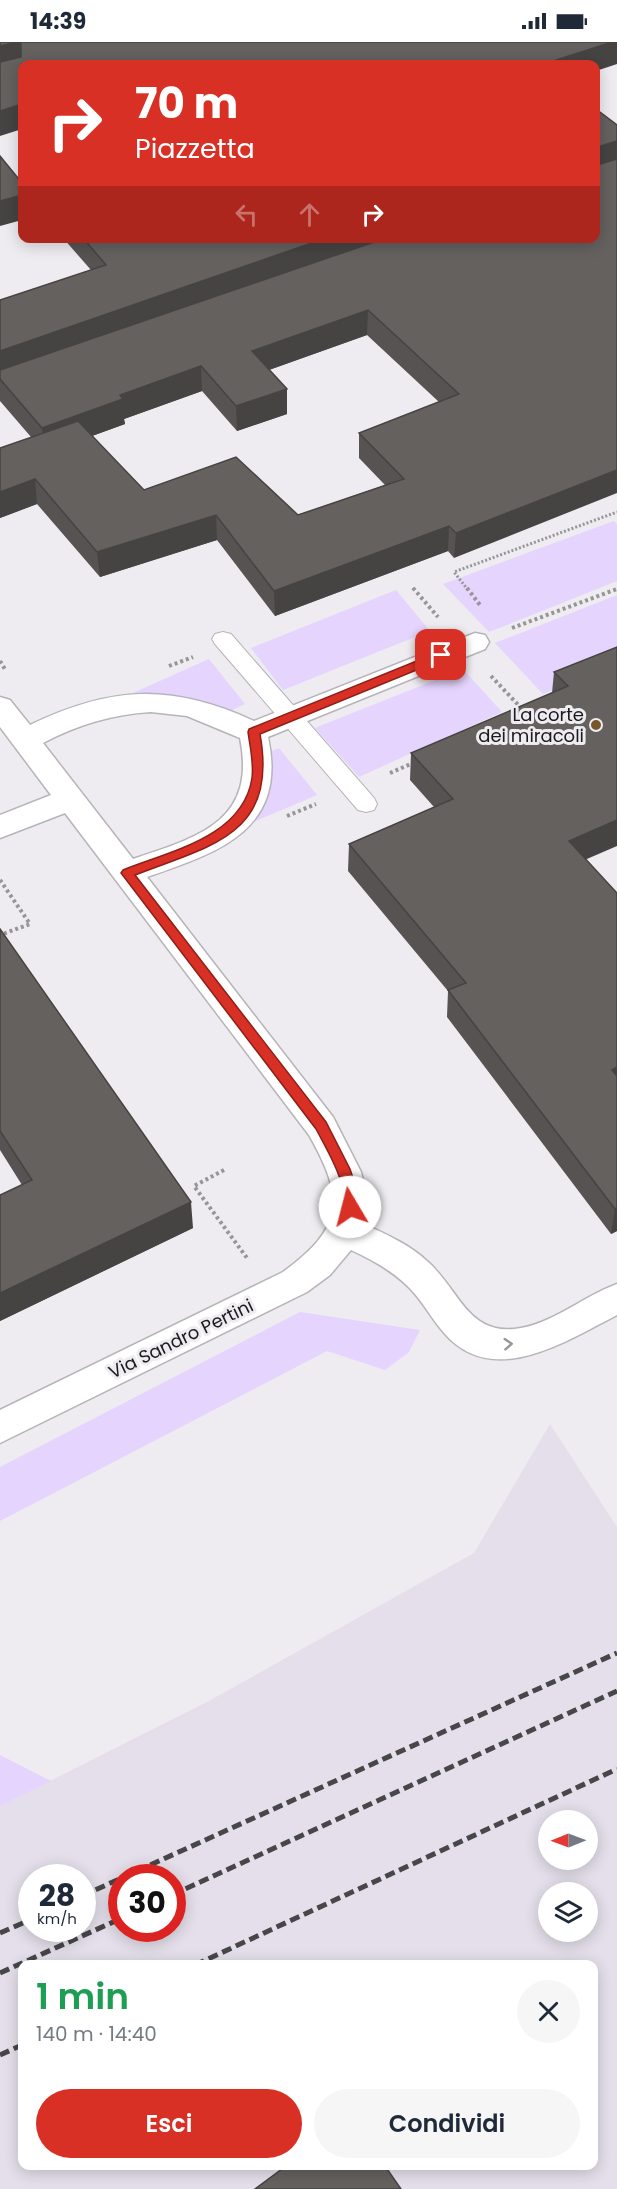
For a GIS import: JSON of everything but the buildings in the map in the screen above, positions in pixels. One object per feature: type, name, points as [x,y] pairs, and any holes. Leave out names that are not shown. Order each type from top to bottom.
[{"type":"street","points":[[26,740],[46,727],[103,708],[148,701],[195,707],[254,732],[469,644]]},
{"type":"street","name":"Via Sandro Pertini","points":[[0,706],[328,1137],[348,1184],[350,1207],[346,1231],[334,1252],[312,1272],[0,1427]]},
{"type":"street","points":[[127,873],[209,841],[238,822],[252,800],[258,777],[254,732]]},
{"type":"street","points":[[0,827],[70,799]]},
{"type":"street","points":[[346,1231],[384,1250],[414,1270],[456,1324],[477,1340],[491,1345],[506,1346],[535,1338],[617,1299]]},
{"type":"lane","points":[[223,639],[359,796]]},
{"type":"path","points":[[501,632],[454,572],[617,512]]},
{"type":"path","points":[[413,588],[469,644],[528,715]]},
{"type":"path","points":[[469,644],[617,589]]},
{"type":"path","points":[[276,821],[359,796],[418,761]]},
{"type":"path","points":[[0,880],[30,924],[0,935]]},
{"type":"path","points":[[224,1170],[194,1186],[247,1258]]},
{"type":"shaded area","points":[[614,521],[617,524],[617,581],[489,632],[443,584]]},
{"type":"shaded area","points":[[396,590],[430,631],[283,690],[251,648]]},
{"type":"shaded area","points":[[617,595],[617,664],[543,694],[495,643]]},
{"type":"shaded area","points":[[209,659],[245,704],[220,716],[179,703],[88,713]]},
{"type":"shaded area","points":[[463,669],[502,712],[359,777],[315,728]]},
{"type":"shaded area","points":[[279,748],[317,795],[209,841],[225,831],[258,757]]},
{"type":"shaded area","points":[[300,1312],[420,1330],[409,1352],[385,1370],[327,1351],[0,1521],[0,1467]]},
{"type":"shaded area","points":[[550,1424],[617,1527],[617,2189],[0,2189],[0,1806],[207,1702],[474,1553]]},
{"type":"shaded area","points":[[0,1755],[51,1781],[0,1806]]},
{"type":"railway","points":[[96,1890],[617,1653]]},
{"type":"railway","points":[[186,1889],[617,1691]]},
{"type":"railway","points":[[206,1960],[617,1769]]},
{"type":"railway","points":[[29,1960],[108,1924]]},
{"type":"railway","points":[[0,1933],[18,1925]]},
{"type":"railway","points":[[0,1973],[18,1965]]},
{"type":"railway","points":[[0,2055],[18,2047]]},
{"type":"place","name":"La corte dei miracoli","points":[[596,725]]},
{"type":"route","points":[[350,1207],[348,1184],[343,1169],[321,1126],[127,873],[209,841],[238,822],[252,800],[258,777],[254,732],[441,655]]}]
